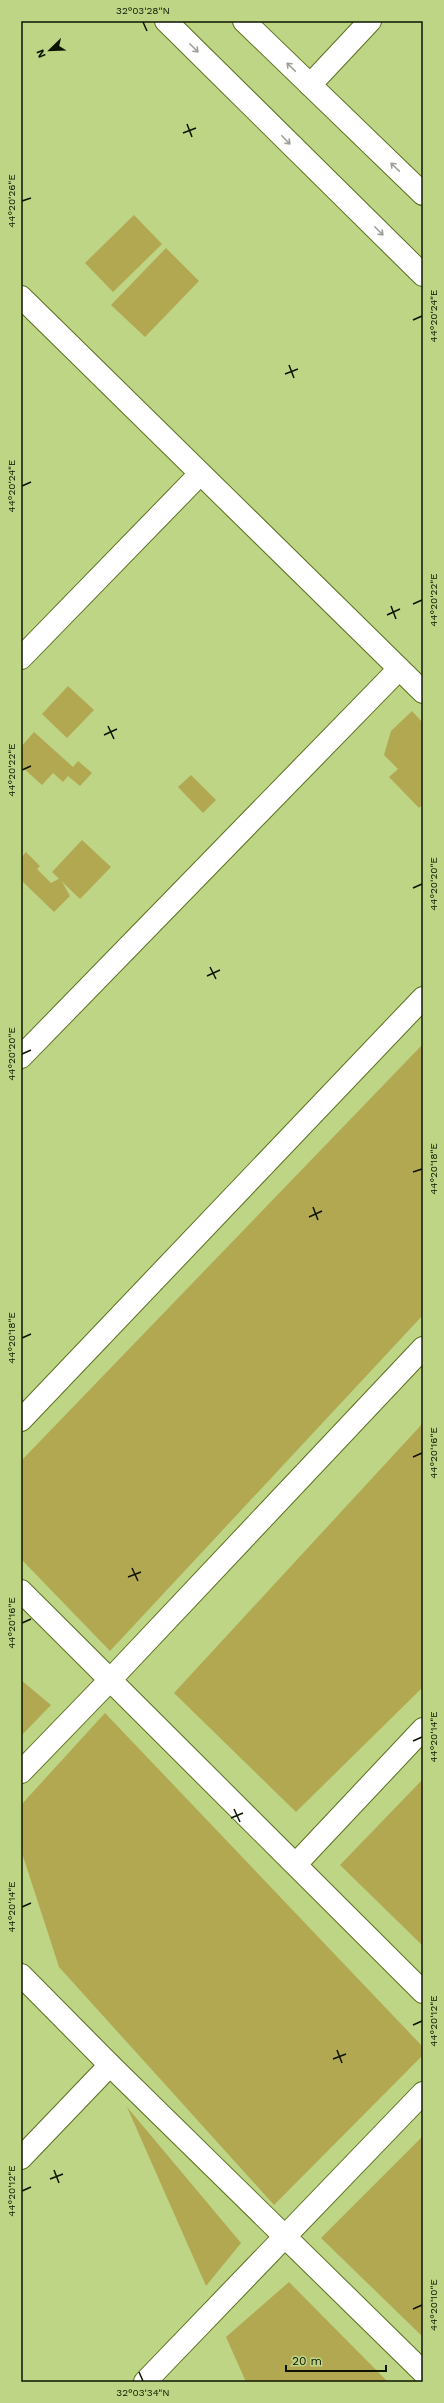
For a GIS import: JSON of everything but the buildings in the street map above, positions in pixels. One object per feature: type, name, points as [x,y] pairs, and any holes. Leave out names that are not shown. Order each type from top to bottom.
[{"type":"street","points":[[166,21],[423,275]]},
{"type":"street","points":[[244,21],[423,194]]},
{"type":"street","points":[[310,85],[370,21]]},
{"type":"street","points":[[25,310],[200,474],[423,692]]},
{"type":"street","points":[[21,658],[200,474]]},
{"type":"street","points":[[21,1057],[399,669]]},
{"type":"street","points":[[21,1420],[423,998]]},
{"type":"street","points":[[21,1772],[110,1680],[423,1348]]},
{"type":"street","points":[[21,1591],[423,1992]]},
{"type":"street","points":[[296,1864],[423,1729]]},
{"type":"street","points":[[21,1975],[110,2065],[423,2372]]},
{"type":"street","points":[[21,2158],[110,2065]]},
{"type":"street","points":[[144,2382],[423,2093]]}]
